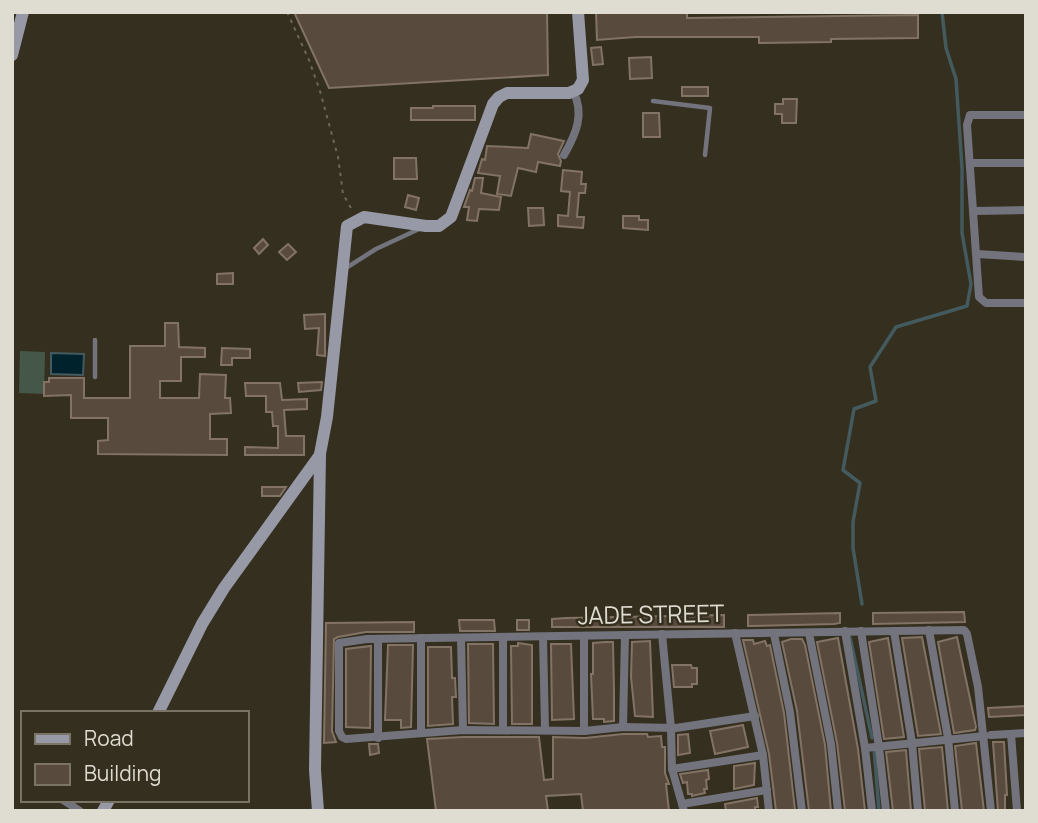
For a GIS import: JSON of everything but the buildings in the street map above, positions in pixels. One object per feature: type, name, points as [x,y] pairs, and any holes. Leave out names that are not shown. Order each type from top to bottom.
[{"type":"street","points":[[12,55],[23,12]]},
{"type":"street","points":[[318,811],[315,771],[320,454],[327,417],[347,226],[364,217],[426,226],[439,226],[451,218],[493,104],[499,97],[507,93],[569,93],[578,89],[583,80],[578,12]]},
{"type":"street","points":[[564,155],[577,132],[580,109],[573,91]]},
{"type":"street","points":[[1026,115],[970,115],[967,125],[979,296],[981,301],[986,303],[1026,303]]},
{"type":"street","points":[[970,163],[1026,163]]},
{"type":"street","points":[[974,211],[1026,211]]},
{"type":"street","points":[[977,254],[1026,257]]},
{"type":"street","points":[[159,711],[202,624],[224,587],[320,454]]},
{"type":"street","points":[[929,630],[948,738],[955,811]]},
{"type":"street","name":"JADE STREET","points":[[378,738],[346,739],[340,734],[342,641],[929,630],[964,630],[967,634],[988,735]]},
{"type":"street","points":[[845,631],[873,811]]},
{"type":"street","points":[[860,631],[879,747],[886,811]]},
{"type":"street","points":[[894,631],[912,743],[918,811]]},
{"type":"street","points":[[735,633],[763,755],[769,811]]},
{"type":"street","points":[[809,633],[831,744],[838,811]]},
{"type":"street","points":[[662,634],[671,728],[671,769],[683,808],[767,790]]},
{"type":"street","points":[[774,634],[790,712],[802,811]]},
{"type":"street","points":[[623,727],[625,635]]},
{"type":"street","points":[[584,636],[584,731]]},
{"type":"street","points":[[503,637],[503,730]]},
{"type":"street","points":[[542,637],[545,729]]},
{"type":"street","points":[[421,638],[421,733]]},
{"type":"street","points":[[461,638],[463,730]]},
{"type":"street","points":[[378,639],[378,738],[463,730],[584,731],[623,727],[671,728],[755,716]]},
{"type":"street","points":[[865,748],[948,738],[1026,733]]},
{"type":"street","points":[[1011,734],[1017,811]]},
{"type":"street","points":[[988,735],[991,811]]},
{"type":"street","points":[[671,769],[763,755]]},
{"type":"lane","points":[[653,101],[710,108],[705,155]]},
{"type":"lane","points":[[342,270],[376,249],[426,226]]},
{"type":"lane","points":[[95,340],[95,377]]},
{"type":"path","points":[[287,12],[320,91],[339,165],[343,194],[356,221]]},
{"type":"green space","points":[[20,351],[45,352],[44,394],[19,393]]},
{"type":"water","points":[[51,353],[84,354],[83,375],[51,374]]},
{"type":"waterway","points":[[862,604],[853,548],[853,522],[860,483],[843,470],[854,409],[876,401],[870,367],[896,327],[967,306],[971,284],[962,233],[962,168],[956,79],[946,48],[942,12]]},
{"type":"waterway","points":[[850,637],[872,738]]},
{"type":"waterway","points":[[874,748],[879,811]]}]
